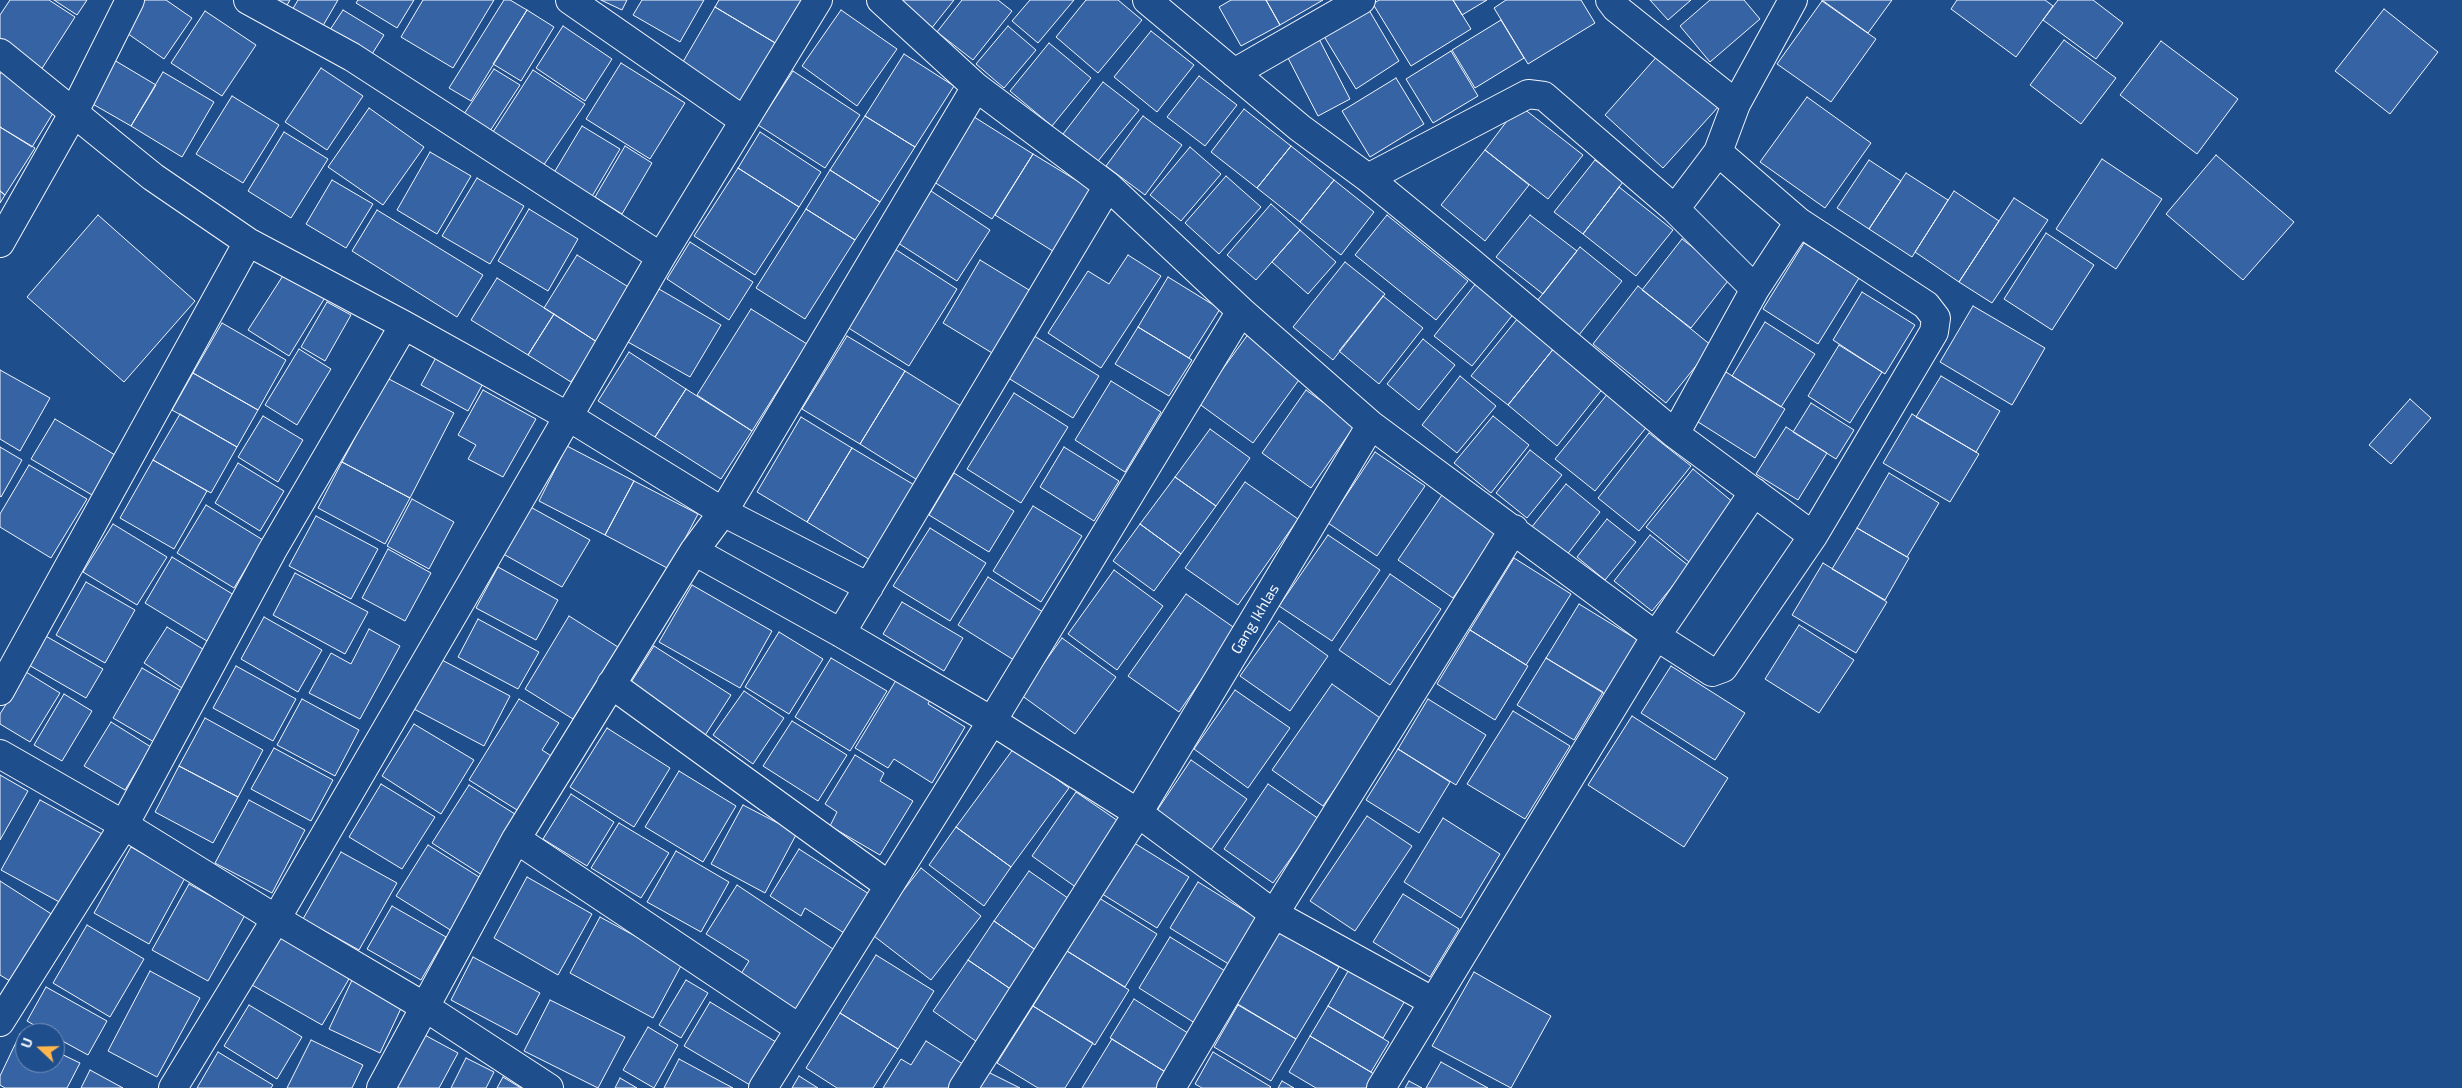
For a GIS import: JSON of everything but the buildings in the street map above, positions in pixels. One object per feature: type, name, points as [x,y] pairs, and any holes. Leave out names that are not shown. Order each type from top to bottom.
[{"type":"street","points":[[0,243],[73,114],[130,0]]},
{"type":"street","points":[[248,0],[352,57],[661,257]]},
{"type":"street","points":[[570,0],[743,120]]},
{"type":"street","points":[[173,1088],[276,919],[661,257],[818,0]]},
{"type":"street","points":[[881,0],[976,86],[1108,186],[1242,311],[1372,425],[1656,636],[1712,672],[1723,668],[1813,536],[1934,332],[1936,318],[1926,305],[1800,222],[1718,152]]},
{"type":"street","points":[[1146,0],[1300,128],[1368,178],[1675,434],[1813,536]]},
{"type":"street","points":[[1234,74],[1361,0]]},
{"type":"street","points":[[1610,0],[1616,8],[1736,104]]},
{"type":"street","points":[[1674,209],[1718,152],[1736,104],[1793,0]]},
{"type":"street","points":[[0,52],[73,114],[153,177],[248,242],[404,325],[569,417],[723,512],[869,587]]},
{"type":"street","points":[[381,1088],[516,839],[694,551],[723,512],[976,86]]},
{"type":"street","points":[[1368,178],[1528,94],[1544,96],[1674,209],[1755,289]]},
{"type":"street","points":[[841,633],[1108,186]]},
{"type":"street","points":[[1675,434],[1755,289],[1800,222]]},
{"type":"street","points":[[0,691],[248,242]]},
{"type":"street","points":[[763,1088],[992,721],[1242,311]]},
{"type":"street","points":[[0,1022],[124,824],[272,551],[404,325]]},
{"type":"street","name":"Gang Ikhlas","points":[[963,1088],[1138,813],[1372,425]]},
{"type":"street","points":[[1380,1088],[1656,636],[1754,492]]},
{"type":"street","points":[[1171,1088],[1274,914],[1514,530]]},
{"type":"street","points":[[694,551],[841,633],[992,721],[1138,813],[1274,914],[1432,1001]]},
{"type":"street","points":[[612,684],[888,885]]},
{"type":"street","points":[[0,754],[124,824],[276,919],[425,1007],[549,1088]]},
{"type":"street","points":[[516,839],[800,1029]]}]
